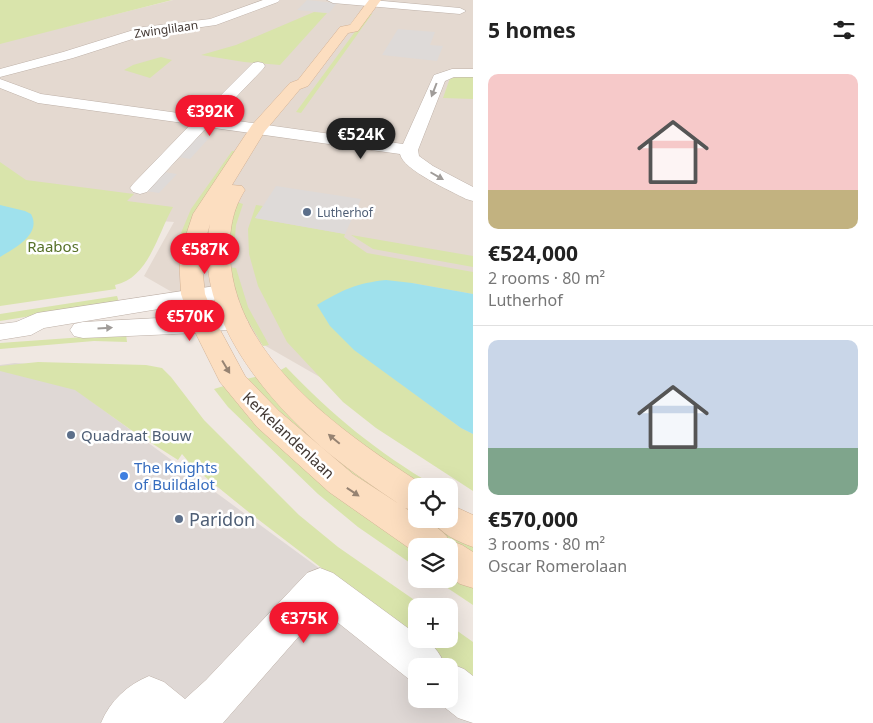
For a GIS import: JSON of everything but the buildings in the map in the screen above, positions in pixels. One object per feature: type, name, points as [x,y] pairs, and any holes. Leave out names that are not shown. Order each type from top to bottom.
[{"type":"street","name":"Zwinglilaan","points":[[0,73],[68,55],[143,30],[212,22],[274,0]]},
{"type":"street","points":[[332,0],[465,10]]},
{"type":"street","name":"Kerkelandenlaan","points":[[367,2],[354,28],[344,30],[303,83],[295,86],[266,130],[203,214],[190,256],[190,266],[194,297],[205,326],[234,382],[268,419],[341,484],[422,538]]},
{"type":"street","points":[[140,188],[258,66]]},
{"type":"street","points":[[473,73],[452,73],[438,78],[410,150],[410,158],[426,170],[473,195]]},
{"type":"street","points":[[0,83],[38,98],[410,150]]},
{"type":"street","name":"Kerkelandenlaan","points":[[266,130],[221,219],[217,256],[222,292],[236,322],[263,366],[296,405],[334,440],[408,492]]},
{"type":"street","points":[[11,330],[37,322],[222,292]]},
{"type":"street","points":[[11,330],[41,332],[154,326],[205,326],[236,322]]},
{"type":"street","points":[[458,523],[473,532]]},
{"type":"street","points":[[458,562],[473,572]]},
{"type":"street","points":[[192,723],[221,695],[320,585],[415,658]]},
{"type":"street","points":[[458,691],[473,703]]},
{"type":"street","points":[[123,723],[149,698],[179,723]]},
{"type":"shaded area","points":[[173,0],[473,0],[473,465],[144,276],[174,222],[0,209],[0,43]]},
{"type":"shaded area","points":[[307,0],[337,3],[329,13],[297,10]]},
{"type":"shaded area","points":[[398,29],[435,32],[430,45],[443,46],[437,61],[382,55]]},
{"type":"shaded area","points":[[198,136],[210,137],[190,159],[178,157]]},
{"type":"shaded area","points":[[165,172],[177,174],[159,193],[146,191]]},
{"type":"shaded area","name":"Lutherhof","points":[[276,186],[361,199],[345,234],[255,218]]},
{"type":"shaded area","points":[[15,363],[42,365],[408,633],[408,648],[428,648],[442,658],[408,658],[408,708],[458,708],[458,670],[473,681],[473,723],[0,723],[0,365]]},
{"type":"green space","points":[[0,0],[172,0],[0,44]]},
{"type":"green space","points":[[314,12],[327,13],[280,65],[244,62],[201,55],[236,45]]},
{"type":"green space","points":[[368,14],[372,14],[301,113],[296,112]]},
{"type":"green space","points":[[161,57],[172,60],[150,78],[124,70],[133,65]]},
{"type":"green space","points":[[473,76],[473,99],[443,98],[450,78]]},
{"type":"green space","points":[[232,151],[236,151],[184,252],[173,252],[191,209]]},
{"type":"green space","name":"Raabos","points":[[0,162],[26,180],[134,194],[127,201],[173,207],[144,264],[127,281],[115,285],[116,289],[0,306]]},
{"type":"green space","points":[[237,202],[243,204],[236,225],[234,249],[226,251],[231,219]]},
{"type":"green space","points":[[256,205],[263,206],[255,218],[345,234],[344,237],[367,253],[473,272],[473,294],[412,283],[355,350],[461,428],[473,434],[473,491],[458,481],[458,478],[453,478],[376,428],[343,402],[287,342],[258,286],[249,254],[248,229]]},
{"type":"green space","points":[[351,235],[473,256],[473,267],[373,249]]},
{"type":"green space","points":[[227,267],[236,268],[248,307],[269,345],[263,346],[245,316]]},
{"type":"green space","points":[[117,296],[119,302],[0,321],[0,314]]},
{"type":"green space","points":[[126,334],[127,342],[94,341],[0,349],[0,343]]},
{"type":"green space","points":[[38,362],[146,365],[162,368],[204,420],[299,515],[338,547],[411,598],[408,598],[408,634],[251,514],[193,467],[182,454],[178,460],[131,430],[75,390],[0,371],[0,366]]},
{"type":"green space","points":[[286,367],[356,432],[422,478],[408,478],[408,481],[387,467],[335,427],[279,371]]},
{"type":"green space","points":[[259,376],[408,503],[408,514],[313,449],[246,379]]},
{"type":"green space","points":[[227,385],[339,492],[408,539],[408,561],[358,527],[318,494],[228,407],[214,389]]},
{"type":"green space","points":[[430,528],[447,528],[473,544],[473,557],[458,547],[458,538],[445,538]]},
{"type":"green space","points":[[458,572],[473,582],[473,605],[448,588],[458,588]]},
{"type":"green space","points":[[458,631],[473,642],[473,684],[458,673],[458,658],[439,658],[426,648],[458,648]]},
{"type":"water","points":[[0,205],[31,214],[33,228],[25,240],[0,257]]},
{"type":"water","points":[[386,280],[473,294],[473,434],[461,428],[354,350],[330,326],[317,305],[350,288]]},
{"type":"place","name":"Lutherhof","points":[[307,212]]},
{"type":"place","name":"Quadraat Bouw","points":[[71,435]]},
{"type":"place","name":"The Knights of Buildalot","points":[[124,476]]},
{"type":"place","name":"Paridon","points":[[179,519]]}]
